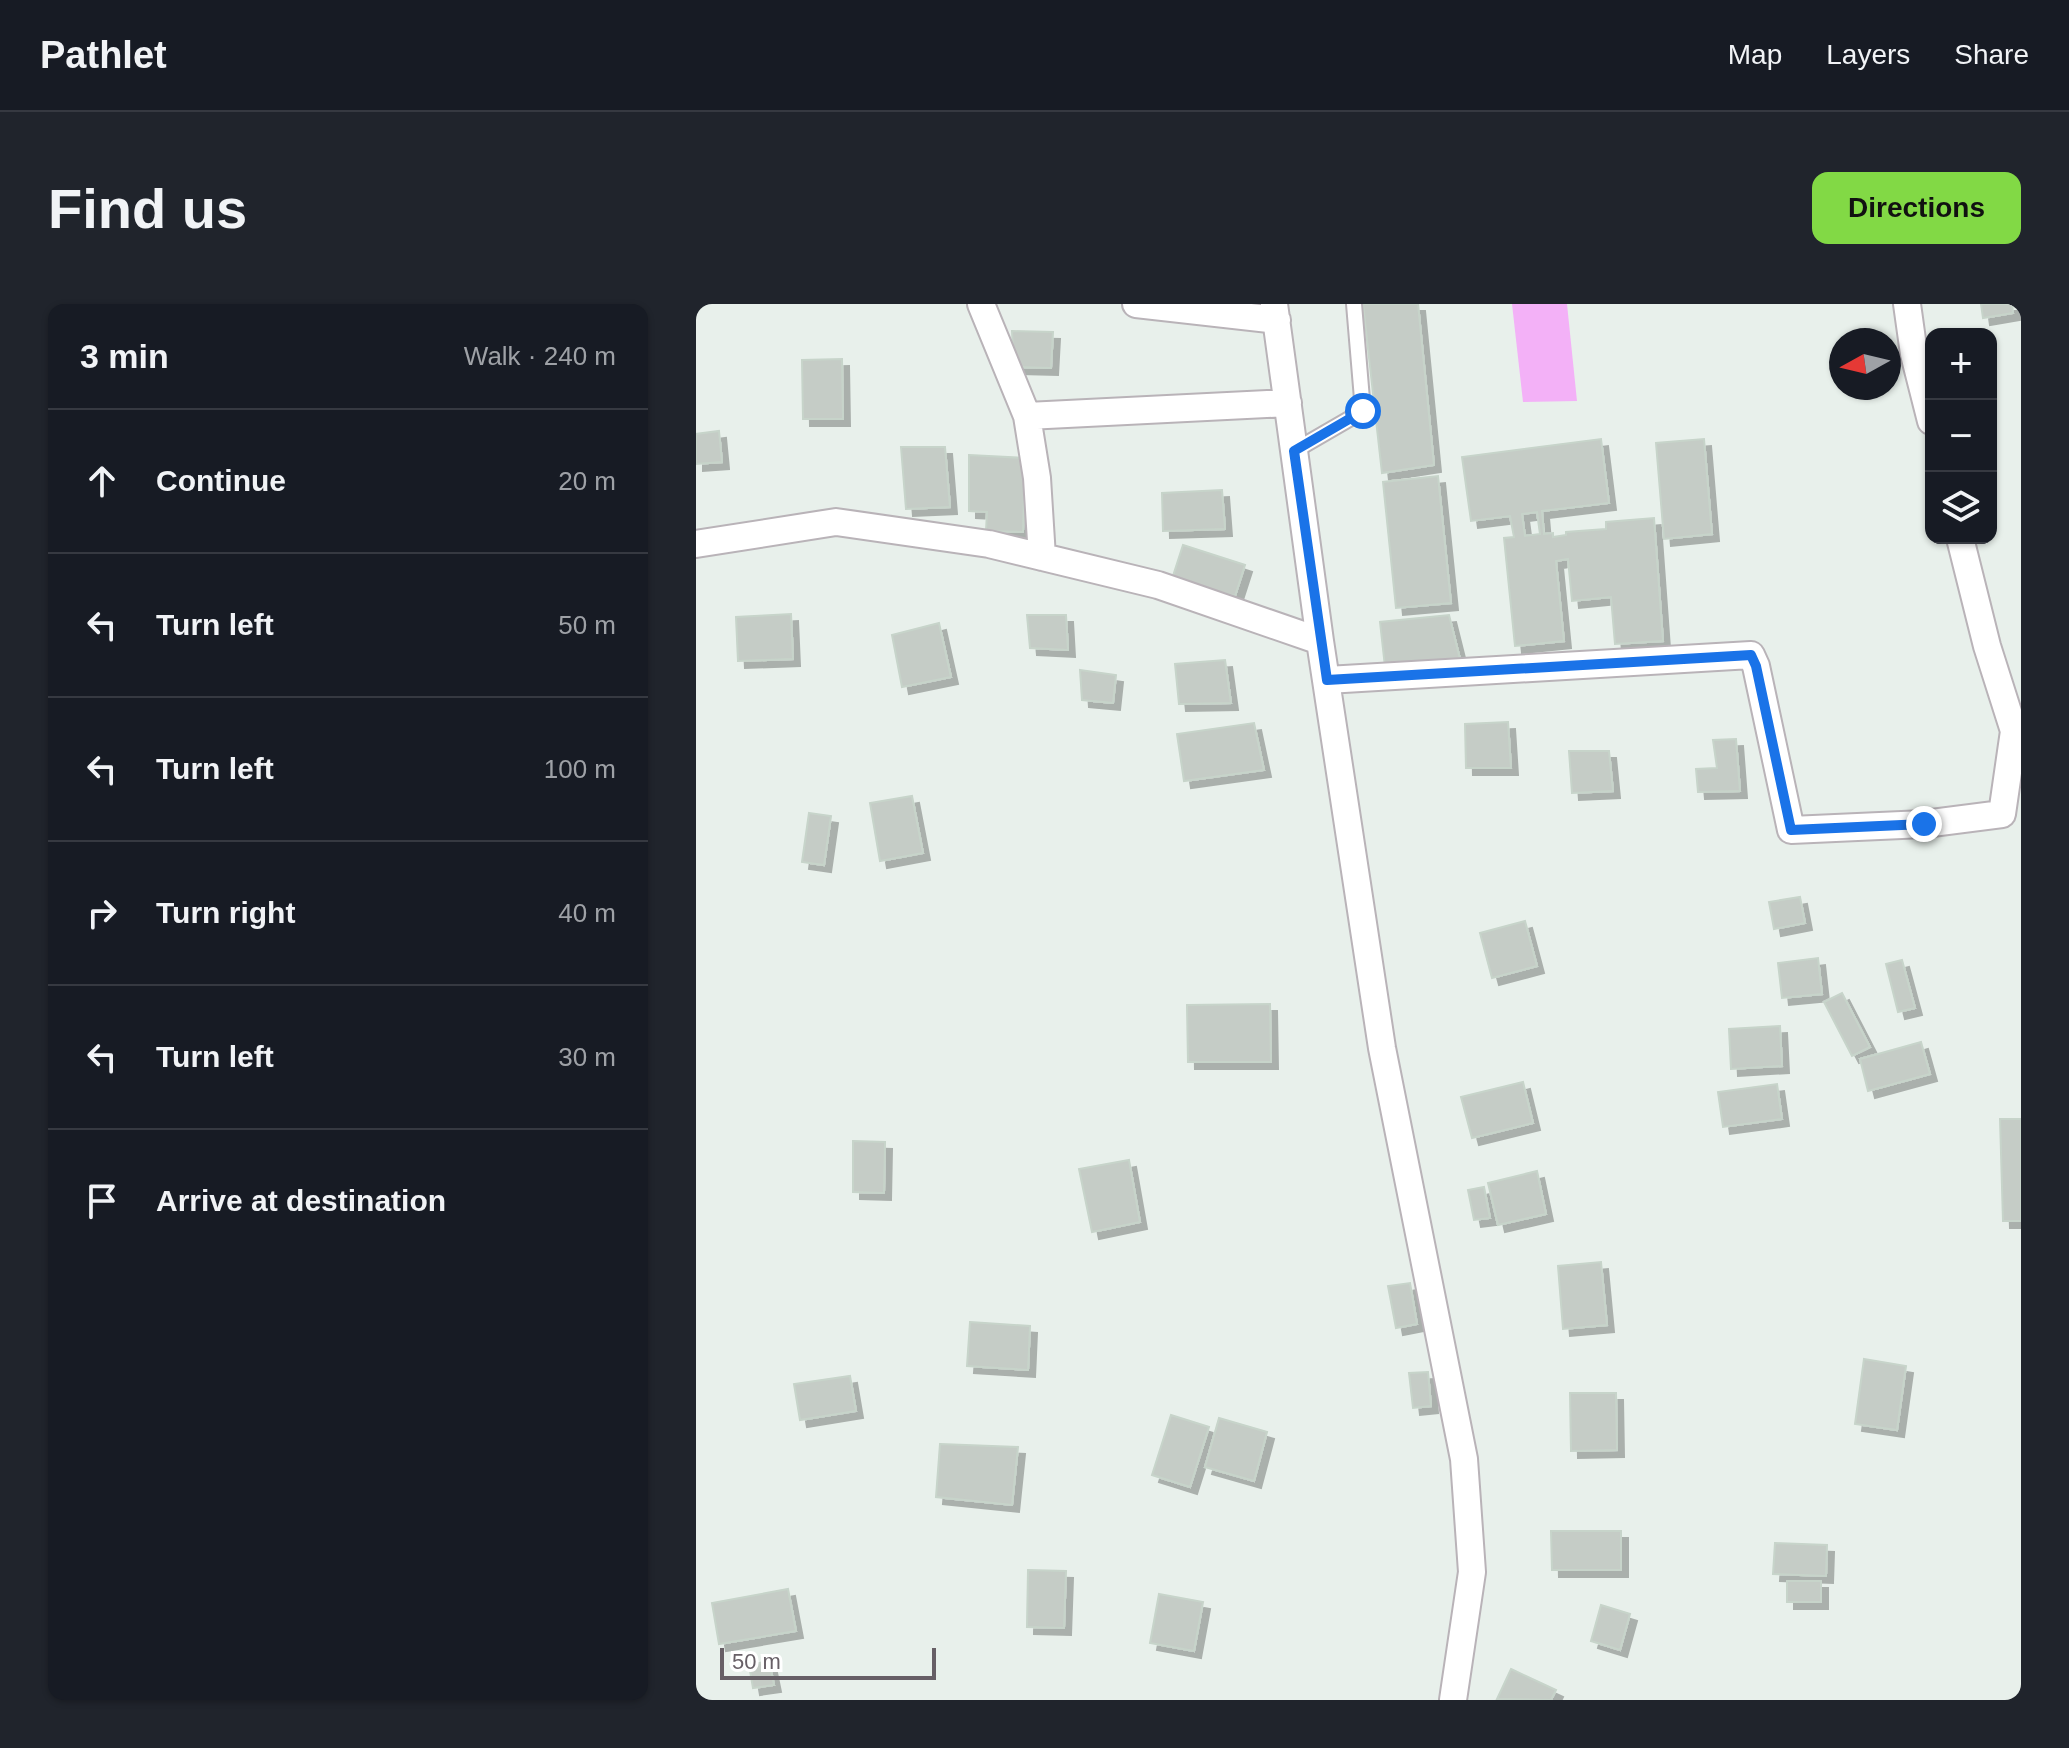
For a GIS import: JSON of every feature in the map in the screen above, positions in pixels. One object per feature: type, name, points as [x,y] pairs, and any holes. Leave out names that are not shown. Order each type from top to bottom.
[{"type":"street","points":[[981,304],[1027,416],[1037,478],[1042,557]]},
{"type":"street","points":[[1136,304],[1276,312],[1320,641],[1382,1048],[1464,1459],[1472,1572],[1453,1700]]},
{"type":"street","points":[[1907,304],[1914,354],[1926,400]]},
{"type":"street","points":[[1027,416],[1288,403]]},
{"type":"street","points":[[696,544],[836,522],[989,544],[1158,585],[1320,641]]},
{"type":"street","points":[[1327,680],[1751,655],[1756,666],[1791,830],[1924,824],[2002,814],[2014,731],[1987,646],[1962,544]]},
{"type":"lane","points":[[1294,451],[1363,411],[1354,304]]},
{"type":"shaded area","points":[[1512,304],[1567,304],[1577,401],[1523,402]]},
{"type":"building","points":[[1363,304],[1418,304],[1434,465],[1382,473]]},
{"type":"building","points":[[1981,304],[2012,304],[2013,313],[1983,318]]},
{"type":"building","points":[[1012,331],[1053,332],[1051,368],[1014,367]]},
{"type":"building","points":[[842,359],[843,419],[803,419],[802,360]]},
{"type":"building","points":[[719,431],[722,462],[696,464],[696,434]]},
{"type":"building","points":[[1601,439],[1609,503],[1542,511],[1544,534],[1553,533],[1553,537],[1566,535],[1566,532],[1606,529],[1606,522],[1654,518],[1663,641],[1615,644],[1611,597],[1572,601],[1568,559],[1556,561],[1564,641],[1515,646],[1504,538],[1514,537],[1510,516],[1471,521],[1462,457]],"holes":[[[1537,512],[1540,534],[1525,536],[1522,514]]]},
{"type":"building","points":[[1704,439],[1712,534],[1664,539],[1656,443]]},
{"type":"building","points":[[901,447],[945,447],[950,507],[906,509]]},
{"type":"building","points":[[969,455],[1025,458],[1023,532],[986,531],[987,512],[969,511]]},
{"type":"building","points":[[1438,476],[1451,603],[1396,608],[1383,482]]},
{"type":"building","points":[[1222,490],[1225,529],[1163,531],[1162,493]]},
{"type":"building","points":[[1183,545],[1245,565],[1235,596],[1173,576]]},
{"type":"building","points":[[791,614],[793,659],[738,661],[736,617]]},
{"type":"building","points":[[1027,615],[1066,615],[1068,650],[1030,648]]},
{"type":"building","points":[[1449,615],[1460,659],[1385,667],[1380,622]]},
{"type":"building","points":[[939,623],[951,677],[902,687],[892,635]]},
{"type":"building","points":[[1225,660],[1231,703],[1179,704],[1175,664]]},
{"type":"building","points":[[1080,670],[1116,675],[1113,703],[1082,700]]},
{"type":"building","points":[[1508,722],[1511,768],[1466,768],[1465,724]]},
{"type":"building","points":[[1254,723],[1264,770],[1184,781],[1177,734]]},
{"type":"building","points":[[1736,739],[1740,791],[1698,792],[1696,769],[1717,768],[1713,740]]},
{"type":"building","points":[[1569,751],[1609,751],[1613,791],[1572,793]]},
{"type":"building","points":[[912,796],[923,853],[880,861],[870,803]]},
{"type":"building","points":[[809,813],[831,816],[824,865],[802,862]]},
{"type":"building","points":[[1800,897],[1805,923],[1774,929],[1769,902]]},
{"type":"building","points":[[1525,921],[1537,966],[1492,978],[1480,933]]},
{"type":"building","points":[[1818,958],[1822,994],[1782,998],[1778,963]]},
{"type":"building","points":[[1902,960],[1915,1008],[1898,1012],[1886,964]]},
{"type":"building","points":[[1842,993],[1870,1047],[1852,1056],[1824,1002]]},
{"type":"building","points":[[1270,1004],[1271,1062],[1188,1062],[1187,1005]]},
{"type":"building","points":[[1780,1026],[1782,1066],[1731,1069],[1729,1029]]},
{"type":"building","points":[[1921,1042],[1930,1074],[1868,1091],[1860,1059]]},
{"type":"building","points":[[1523,1082],[1533,1123],[1472,1138],[1461,1097]]},
{"type":"building","points":[[1777,1084],[1782,1119],[1723,1127],[1718,1092]]},
{"type":"building","points":[[2000,1119],[2021,1119],[2021,1221],[2003,1221]]},
{"type":"building","points":[[853,1141],[885,1142],[884,1193],[853,1192]]},
{"type":"building","points":[[1129,1160],[1140,1222],[1092,1232],[1079,1169]]},
{"type":"building","points":[[1537,1171],[1546,1214],[1498,1225],[1488,1183]]},
{"type":"building","points":[[1484,1187],[1490,1218],[1474,1220],[1468,1190]]},
{"type":"building","points":[[1601,1262],[1607,1325],[1563,1329],[1558,1266]]},
{"type":"building","points":[[1410,1283],[1417,1324],[1396,1328],[1388,1286]]},
{"type":"building","points":[[970,1322],[1030,1326],[1028,1370],[967,1366]]},
{"type":"building","points":[[1864,1359],[1906,1366],[1897,1430],[1855,1424]]},
{"type":"building","points":[[1428,1372],[1431,1406],[1413,1408],[1409,1373]]},
{"type":"building","points":[[850,1376],[856,1411],[800,1420],[794,1384]]},
{"type":"building","points":[[1570,1393],[1616,1393],[1617,1450],[1571,1451]]},
{"type":"building","points":[[1171,1415],[1209,1427],[1190,1487],[1152,1475]]},
{"type":"building","points":[[1219,1418],[1267,1432],[1254,1481],[1205,1467]]},
{"type":"building","points":[[940,1444],[1018,1447],[1012,1505],[936,1497]]},
{"type":"building","points":[[1551,1531],[1621,1531],[1621,1570],[1552,1570]]},
{"type":"building","points":[[1775,1543],[1827,1545],[1826,1576],[1773,1574]]},
{"type":"building","points":[[1028,1570],[1066,1571],[1064,1628],[1027,1627]]},
{"type":"building","points":[[1787,1581],[1821,1581],[1821,1602],[1787,1602]]},
{"type":"building","points":[[788,1589],[796,1631],[719,1644],[712,1603]]},
{"type":"building","points":[[1159,1594],[1203,1602],[1194,1651],[1150,1643]]},
{"type":"building","points":[[1601,1605],[1630,1614],[1620,1650],[1591,1641]]},
{"type":"building","points":[[769,1661],[774,1685],[753,1688],[749,1665]]},
{"type":"building","points":[[1511,1669],[1556,1690],[1551,1700],[1497,1699]]},
{"type":"route","points":[[1363,411],[1294,451],[1327,680],[1751,655],[1756,666],[1791,830],[1924,824]]}]
